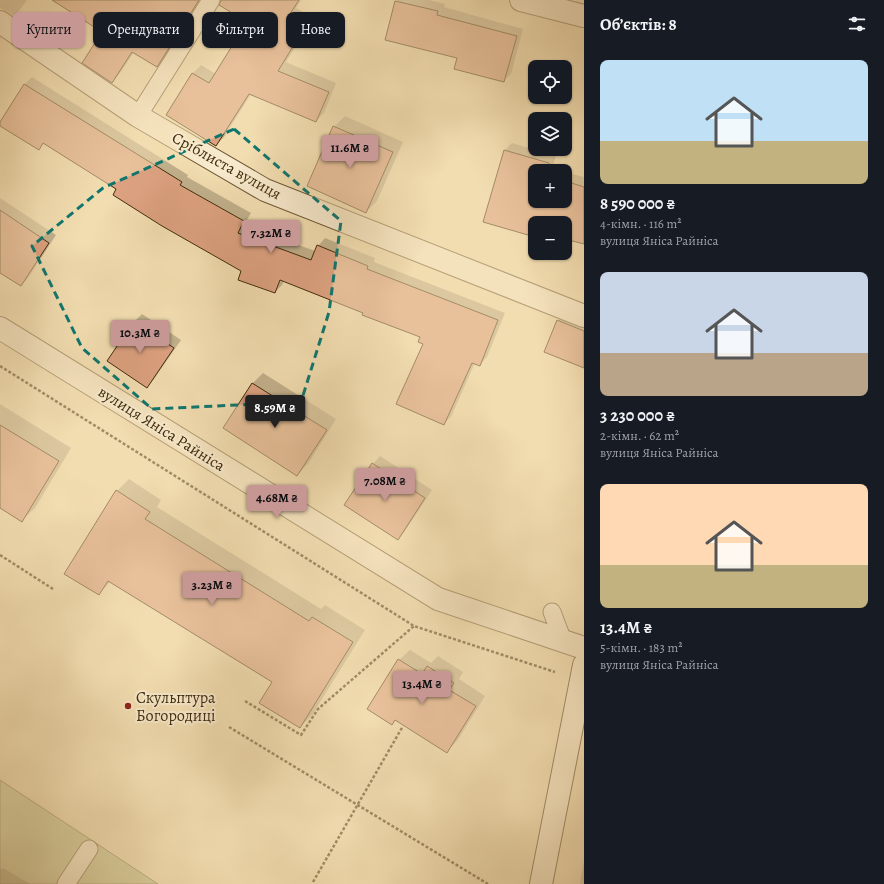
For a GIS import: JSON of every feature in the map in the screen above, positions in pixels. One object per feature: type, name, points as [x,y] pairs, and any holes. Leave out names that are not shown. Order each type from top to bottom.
[{"type":"street","points":[[521,0],[584,16]]},
{"type":"street","name":"Сріблиста вулиця","points":[[0,22],[138,116],[265,190],[584,316]]},
{"type":"street","name":"вулиця Яніса Райніса","points":[[0,328],[438,598],[584,648]]},
{"type":"street","points":[[541,884],[584,665]]},
{"type":"lane","points":[[138,116],[211,0]]},
{"type":"lane","points":[[552,612],[564,641]]},
{"type":"lane","points":[[66,884],[89,848]]},
{"type":"path","points":[[0,366],[414,626],[557,673]]},
{"type":"path","points":[[0,555],[54,588]]},
{"type":"path","points":[[245,701],[301,735],[318,709],[414,626]]},
{"type":"path","points":[[313,882],[403,726]]},
{"type":"path","points":[[229,727],[488,884]]},
{"type":"highlighted area","points":[[234,129],[341,221],[329,312],[301,402],[152,409],[82,348],[32,246],[103,188]]},
{"type":"green space","points":[[0,780],[158,884],[0,884]]},
{"type":"building","points":[[52,0],[199,0],[191,12],[93,12],[93,26],[85,21],[85,12],[71,12]]},
{"type":"building","points":[[221,0],[299,0],[291,12],[286,12],[286,48],[292,48],[278,71],[329,92],[316,122],[249,94],[216,146],[166,115],[192,73],[209,83],[231,48],[278,48],[278,12],[231,12],[219,5]]},
{"type":"building","points":[[395,1],[438,11],[437,15],[517,36],[504,82],[454,69],[457,58],[385,40]]},
{"type":"building","points":[[93,46],[93,48],[169,48],[157,67],[132,52],[112,83],[82,63]]},
{"type":"building","points":[[24,84],[182,182],[180,185],[244,221],[238,233],[311,260],[317,245],[368,266],[367,269],[498,320],[480,366],[472,363],[444,425],[396,404],[423,344],[418,342],[420,337],[362,315],[363,313],[280,280],[275,293],[238,280],[241,271],[162,226],[113,195],[116,189],[43,143],[39,150],[0,126],[0,122]]},
{"type":"building","points":[[333,126],[393,152],[366,213],[307,186]]},
{"type":"building","points":[[504,150],[549,163],[528,164],[528,208],[572,208],[572,183],[584,187],[584,244],[572,241],[572,216],[528,216],[528,235],[483,222]]},
{"type":"building","points":[[0,210],[49,243],[21,286],[0,273]]},
{"type":"building","points":[[557,320],[584,331],[584,368],[544,352]]},
{"type":"building","points":[[134,321],[174,348],[147,388],[107,361]]},
{"type":"building","points":[[252,383],[327,430],[297,476],[223,428]]},
{"type":"building","points":[[0,425],[59,461],[22,522],[0,508]]},
{"type":"building","points":[[372,463],[425,498],[398,540],[344,505]]},
{"type":"building","points":[[116,490],[150,512],[145,519],[309,621],[312,617],[353,642],[300,728],[259,703],[272,682],[108,581],[99,595],[64,574]]},
{"type":"building","points":[[398,659],[422,674],[427,666],[454,683],[449,690],[476,706],[447,753],[395,720],[392,725],[367,709]]},
{"type":"place","name":"Скульптура Богородиці","points":[[128,706]]}]
